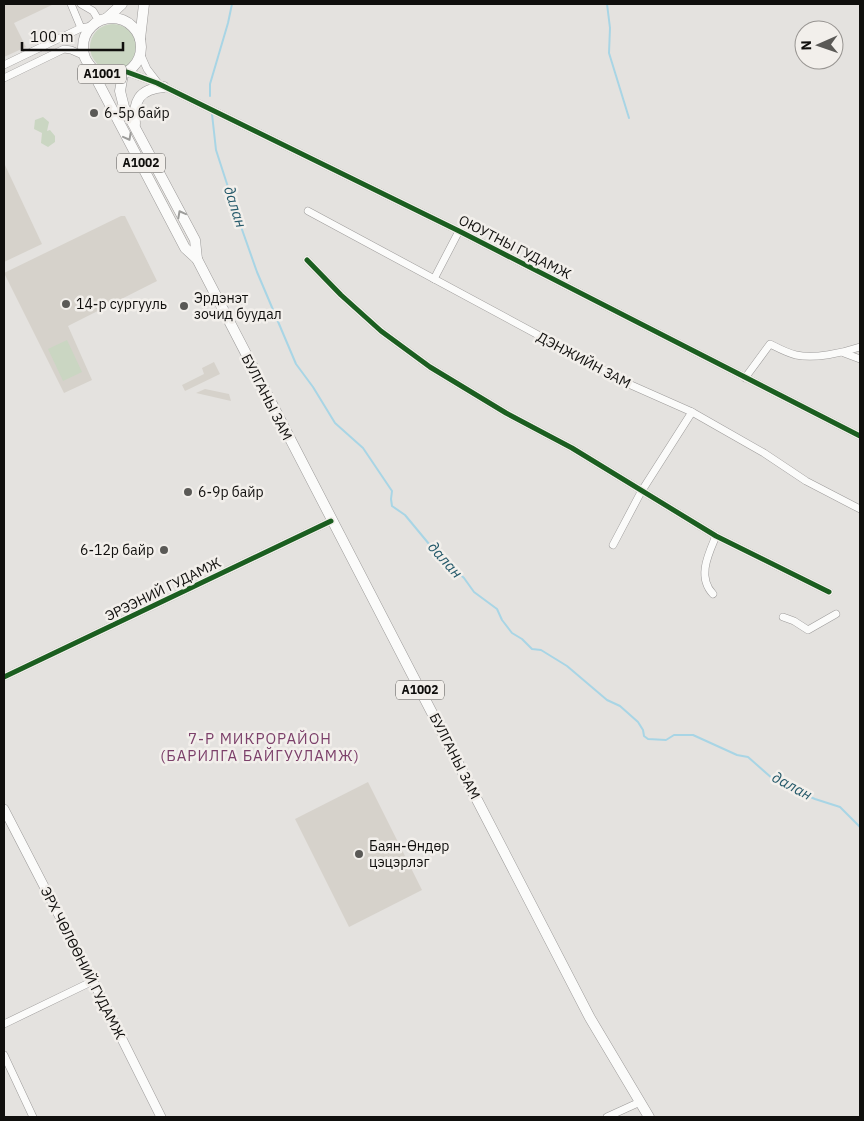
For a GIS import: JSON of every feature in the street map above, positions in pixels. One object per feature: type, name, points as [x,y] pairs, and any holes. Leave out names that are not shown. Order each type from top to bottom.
[{"type":"highway","name":"A1001","points":[[122,4],[100,22],[84,40],[83,48],[87,60],[100,73],[108,75],[125,73],[133,67],[140,53],[144,4]]},
{"type":"highway","points":[[100,22],[115,18],[128,23],[138,33],[140,40]]},
{"type":"highway","name":"БУЛГАНЫ ЗАМ","points":[[87,60],[185,248],[197,259],[590,1018],[649,1117]]},
{"type":"highway","name":"БУЛГАНЫ ЗАМ","points":[[125,73],[120,91],[122,99],[136,130],[195,240],[197,259]]},
{"type":"highway","points":[[136,130],[135,114],[140,96],[152,88],[161,85]]},
{"type":"main road","name":"ЭРХ ЧӨЛӨӨНИЙ ГУДАМЖ","points":[[4,809],[94,981],[161,1117]]},
{"type":"street","points":[[70,4],[81,28]]},
{"type":"street","points":[[4,65],[81,28],[100,22],[93,12],[81,4]]},
{"type":"street","points":[[4,78],[64,49],[71,50],[87,60]]},
{"type":"street","points":[[140,53],[147,69],[161,85]]},
{"type":"street","name":"ОЮУТНЫ ГУДАМЖ","points":[[125,73],[161,85],[459,231],[860,436]]},
{"type":"street","name":"ДЭНЖИЙН ЗАМ","points":[[308,212],[631,384],[692,412],[764,453],[806,481],[860,509]]},
{"type":"street","points":[[434,279],[459,231]]},
{"type":"street","points":[[308,260],[341,295],[381,331],[430,368],[506,413],[572,448],[641,492],[716,536],[829,592]]},
{"type":"street","points":[[745,378],[770,344],[797,355],[843,353],[860,347]]},
{"type":"street","points":[[843,353],[860,359]]},
{"type":"street","points":[[613,545],[641,492],[692,412]]},
{"type":"street","name":"ЭРЭЭНИЙ ГУДАМЖ","points":[[4,677],[331,521]]},
{"type":"street","points":[[713,594],[709,590],[705,575],[705,563],[716,536]]},
{"type":"street","points":[[783,617],[794,621],[808,630],[836,614]]},
{"type":"street","points":[[4,1024],[94,981]]},
{"type":"street","points":[[4,1055],[33,1117]]},
{"type":"street","points":[[608,1117],[640,1102]]},
{"type":"shaded area","points":[[4,4],[54,4],[14,23],[26,47],[4,57]]},
{"type":"shaded area","points":[[4,163],[42,244],[4,262]]},
{"type":"shaded area","name":"14-р сургууль","points":[[121,216],[125,216],[157,281],[68,326],[92,380],[64,393],[4,273]]},
{"type":"shaded area","points":[[214,362],[220,374],[185,391],[182,385],[204,374],[202,368]]},
{"type":"shaded area","points":[[205,389],[229,394],[231,401],[196,393]]},
{"type":"shaded area","name":"Баян-Өндөр цэцэрлэг","points":[[368,782],[422,890],[349,927],[295,819]]},
{"type":"green space","points":[[113,24],[126,28],[132,34],[136,47],[132,60],[126,66],[113,70],[100,66],[94,60],[90,47],[94,34],[100,28]]},
{"type":"green space","points":[[43,117],[49,122],[47,131],[50,130],[55,136],[55,142],[48,147],[41,143],[42,133],[34,129],[35,120]]},
{"type":"green space","points":[[67,340],[82,372],[63,381],[48,349]]},
{"type":"waterway","points":[[210,96],[210,84],[232,4]]},
{"type":"waterway","points":[[607,4],[610,28],[609,53],[629,118]]},
{"type":"waterway","name":"далан","points":[[212,114],[216,150],[239,221],[257,272],[296,364],[335,423],[363,448],[392,491],[392,506],[405,515],[434,550],[464,578],[474,592],[497,609],[502,620],[512,633],[522,639],[532,649],[541,650],[567,666],[607,700],[620,706],[638,722],[644,736],[648,739],[666,740],[674,735],[693,735],[737,755],[748,757],[773,779],[789,784],[801,793],[815,799],[840,807],[860,827]]},
{"type":"cycle path","points":[[127,72],[157,83],[459,231],[860,436]]},
{"type":"cycle path","points":[[307,260],[341,295],[381,331],[430,367],[506,413],[572,448],[716,536],[829,592]]},
{"type":"cycle path","points":[[4,677],[331,521]]},
{"type":"place","name":"6-5р байр","points":[[94,113]]},
{"type":"place","name":"14-р сургууль","points":[[66,304]]},
{"type":"place","name":"Эрдэнэт зочид буудал","points":[[184,306]]},
{"type":"place","name":"6-9р байр","points":[[188,492]]},
{"type":"place","name":"6-12р байр","points":[[164,550]]},
{"type":"place","name":"Баян-Өндөр цэцэрлэг","points":[[359,854]]},
{"type":"district","name":"7-Р МИКРОРАЙОН (БАРИЛГА БАЙГУУЛАМЖ)","points":[[260,748]]}]
